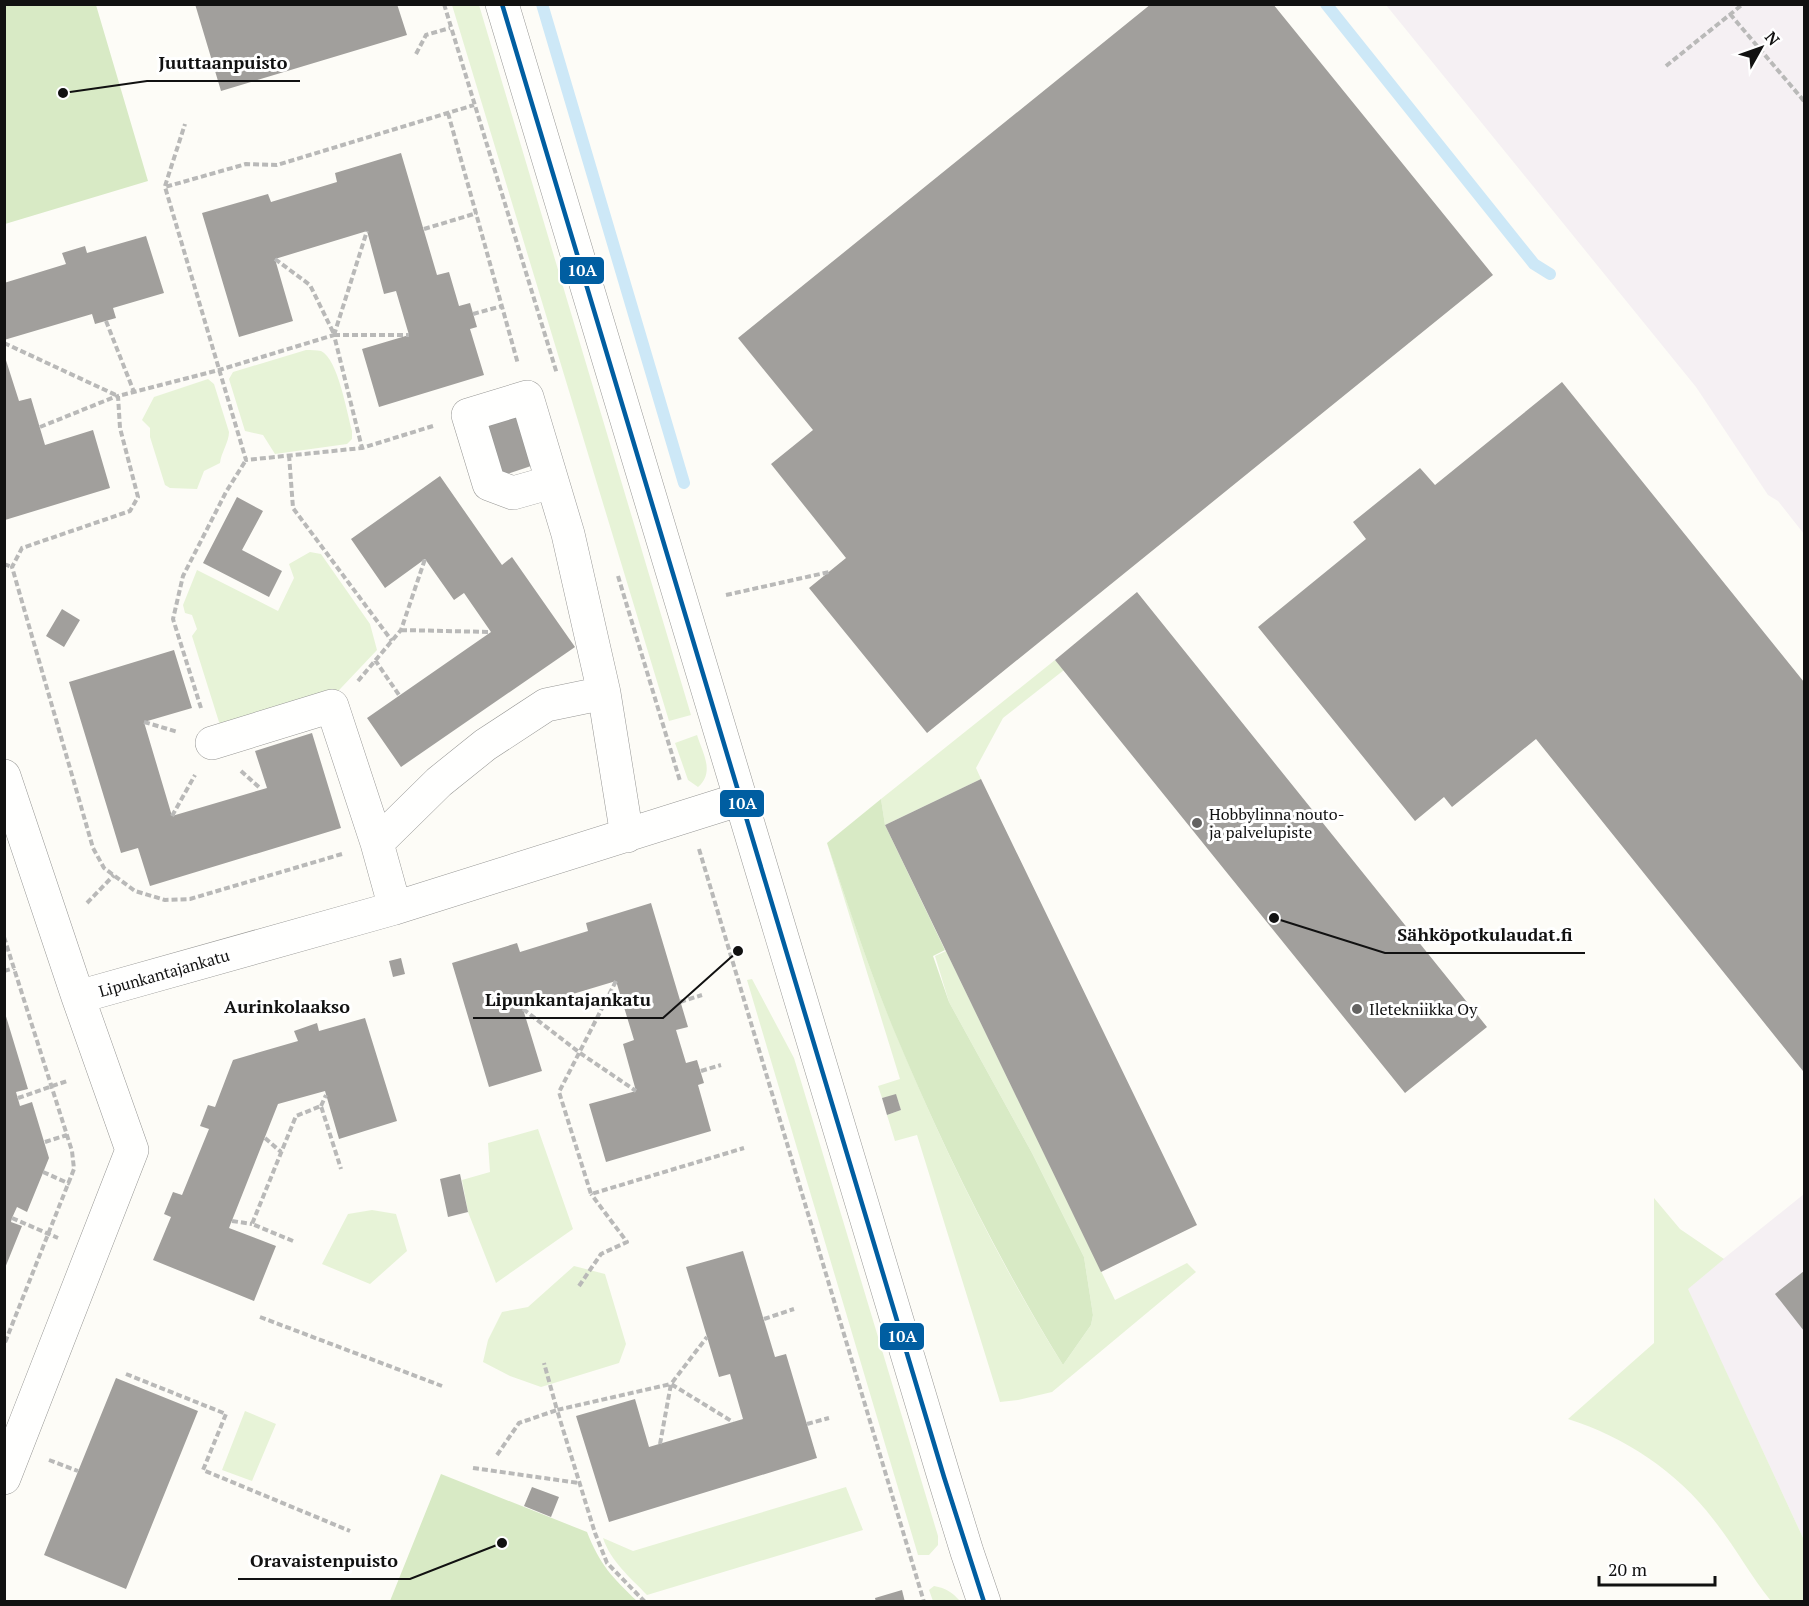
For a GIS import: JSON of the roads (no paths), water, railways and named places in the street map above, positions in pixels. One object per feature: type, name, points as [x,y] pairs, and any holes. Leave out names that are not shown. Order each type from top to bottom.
[{"type":"street","points":[[502,4],[957,1520],[984,1602]]},
{"type":"street","points":[[552,482],[513,493],[489,484],[468,415],[527,397],[568,534],[604,693],[627,836]]},
{"type":"street","points":[[377,843],[439,782],[485,745],[546,705],[604,693]]},
{"type":"street","points":[[212,743],[332,706],[377,843],[395,908]]},
{"type":"street","points":[[4,776],[78,997]]},
{"type":"street","name":"Lipunkantajankatu","points":[[4,1478],[132,1150],[78,997],[395,908],[741,800]]},
{"type":"waterway","points":[[542,4],[684,483]]},
{"type":"waterway","points":[[1326,4],[1534,264],[1550,274]]},
{"type":"place","name":"Juuttaanpuisto","points":[[63,93]]},
{"type":"place","name":"Hobbylinna nouto- ja palvelupiste","points":[[1197,823]]},
{"type":"place","name":"Sähköpotkulaudat.fi","points":[[1274,918]]},
{"type":"place","name":"Lipunkantajankatu","points":[[738,951]]},
{"type":"place","name":"Iletekniikka Oy","points":[[1357,1009]]},
{"type":"place","name":"Oravaistenpuisto","points":[[502,1543]]},
{"type":"district","name":"Aurinkolaakso","points":[[287,1006]]}]
